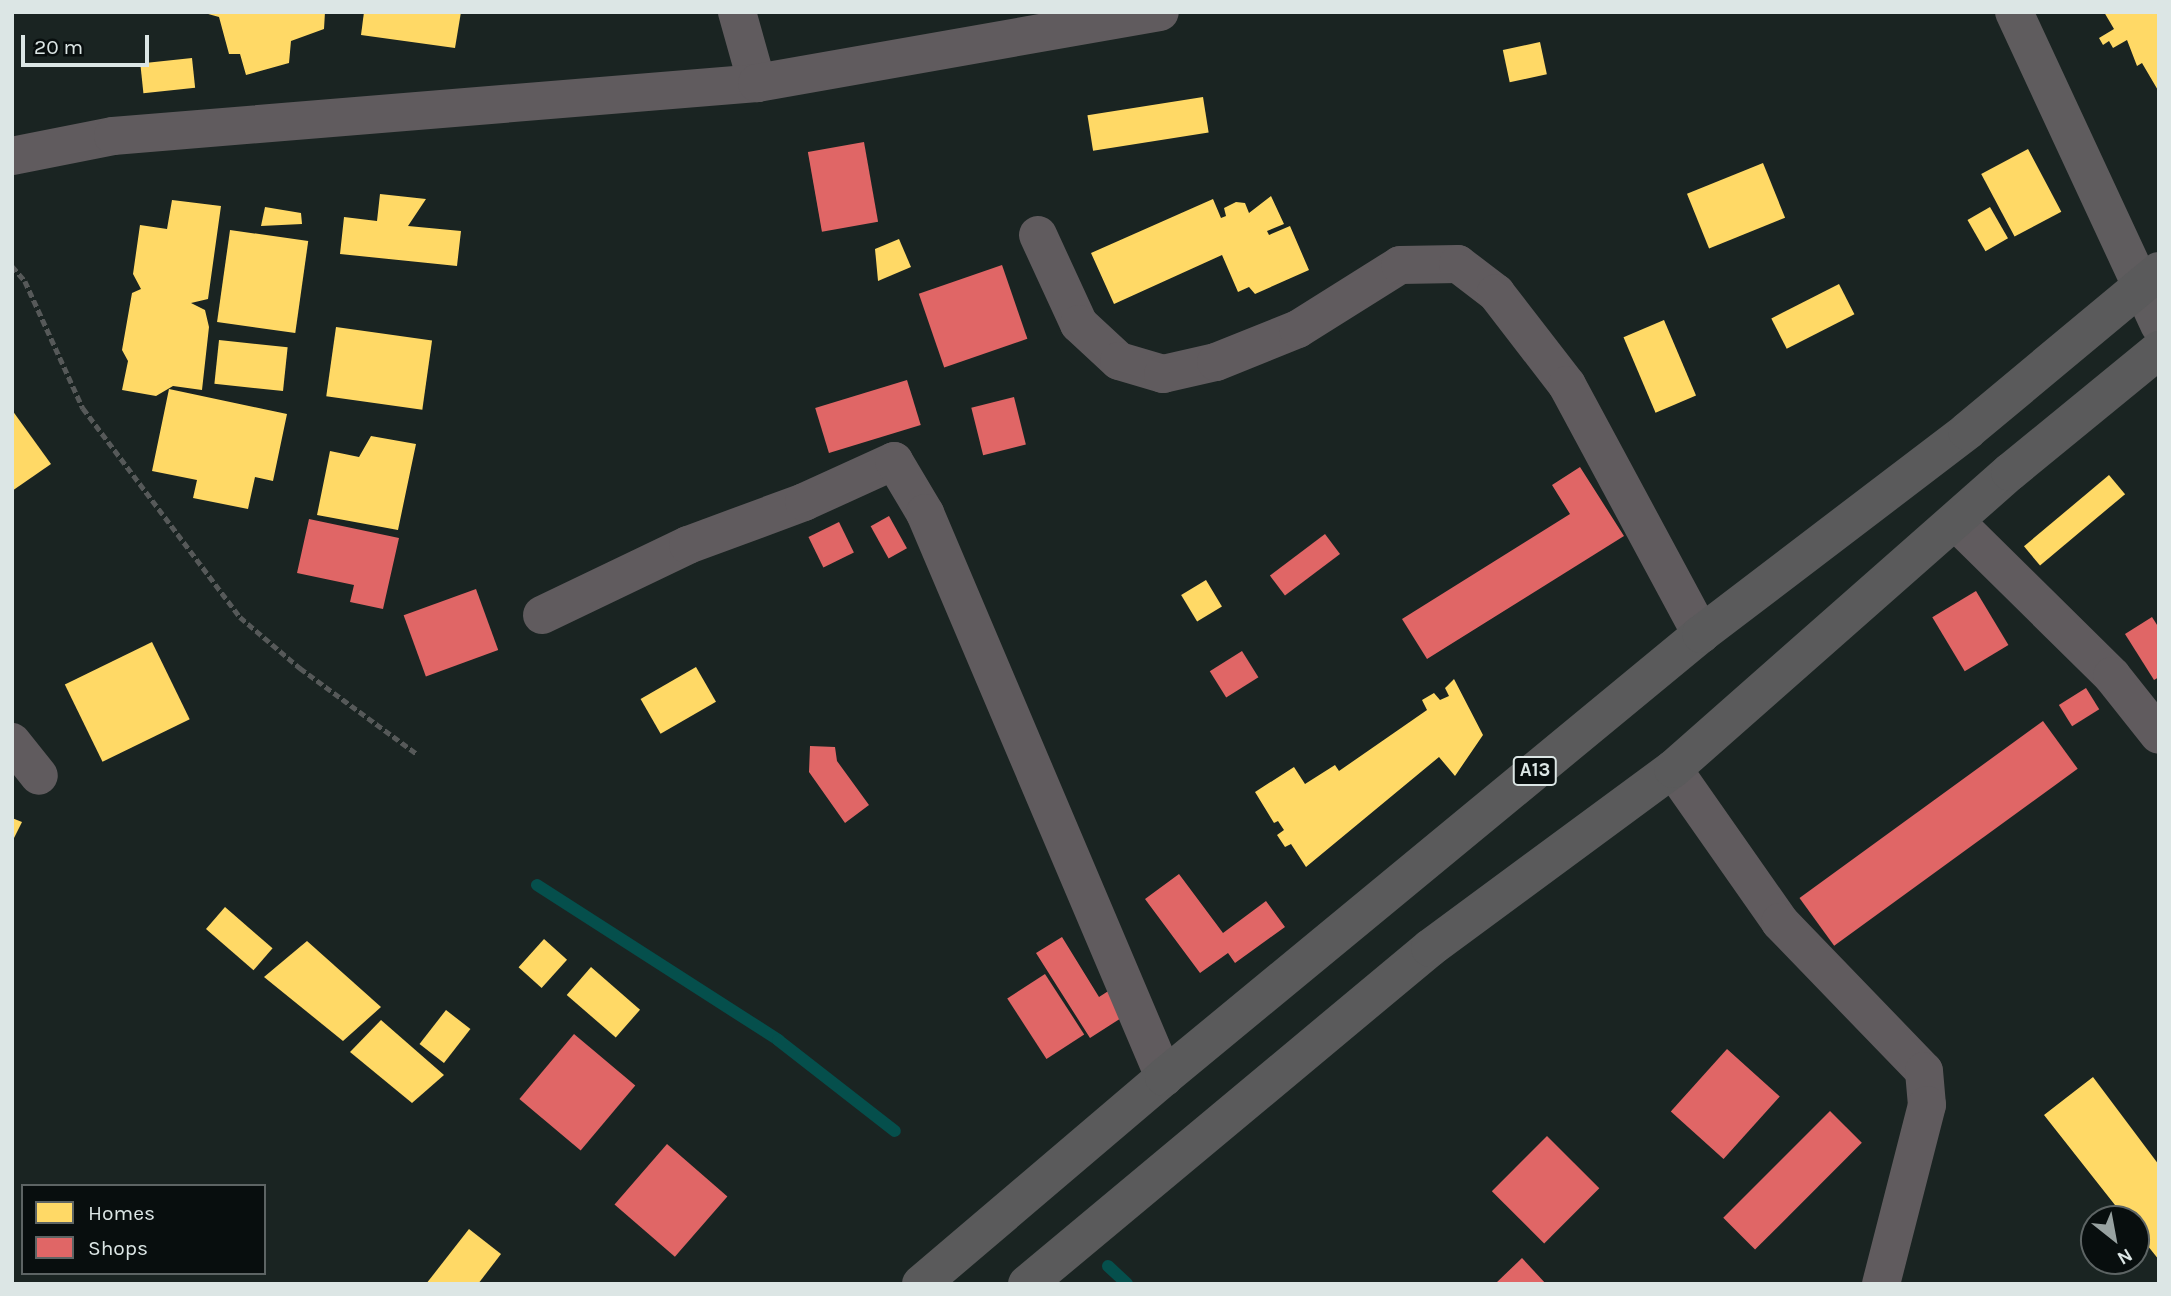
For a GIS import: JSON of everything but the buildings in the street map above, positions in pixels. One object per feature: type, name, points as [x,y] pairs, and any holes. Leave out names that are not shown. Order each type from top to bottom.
[{"type":"highway","name":"A13","points":[[921,1284],[1164,1077],[1700,634],[1967,431],[2150,279]]},
{"type":"highway","points":[[1027,1284],[1430,948],[1673,769],[1956,522],[2159,350]]},
{"type":"main road","points":[[2014,12],[2150,279],[2159,325]]},
{"type":"street","points":[[737,12],[757,83]]},
{"type":"street","points":[[12,156],[113,136],[757,83],[1160,12]]},
{"type":"street","points":[[1038,235],[1079,324],[1119,361],[1163,374],[1216,362],[1298,329],[1400,265],[1458,264],[1496,293],[1567,385],[1700,634]]},
{"type":"street","points":[[542,615],[688,545],[804,502],[894,461],[925,513],[1164,1077]]},
{"type":"street","points":[[1956,522],[2112,676],[2159,735]]},
{"type":"street","points":[[12,741],[39,776]]},
{"type":"street","points":[[1673,769],[1780,922],[1924,1071],[1927,1105],[1881,1284]]},
{"type":"path","points":[[12,266],[25,281],[83,408],[240,617],[300,668],[417,754]]},
{"type":"waterway","points":[[537,885],[778,1040],[895,1131]]},
{"type":"waterway","points":[[1108,1266],[1127,1284]]}]
